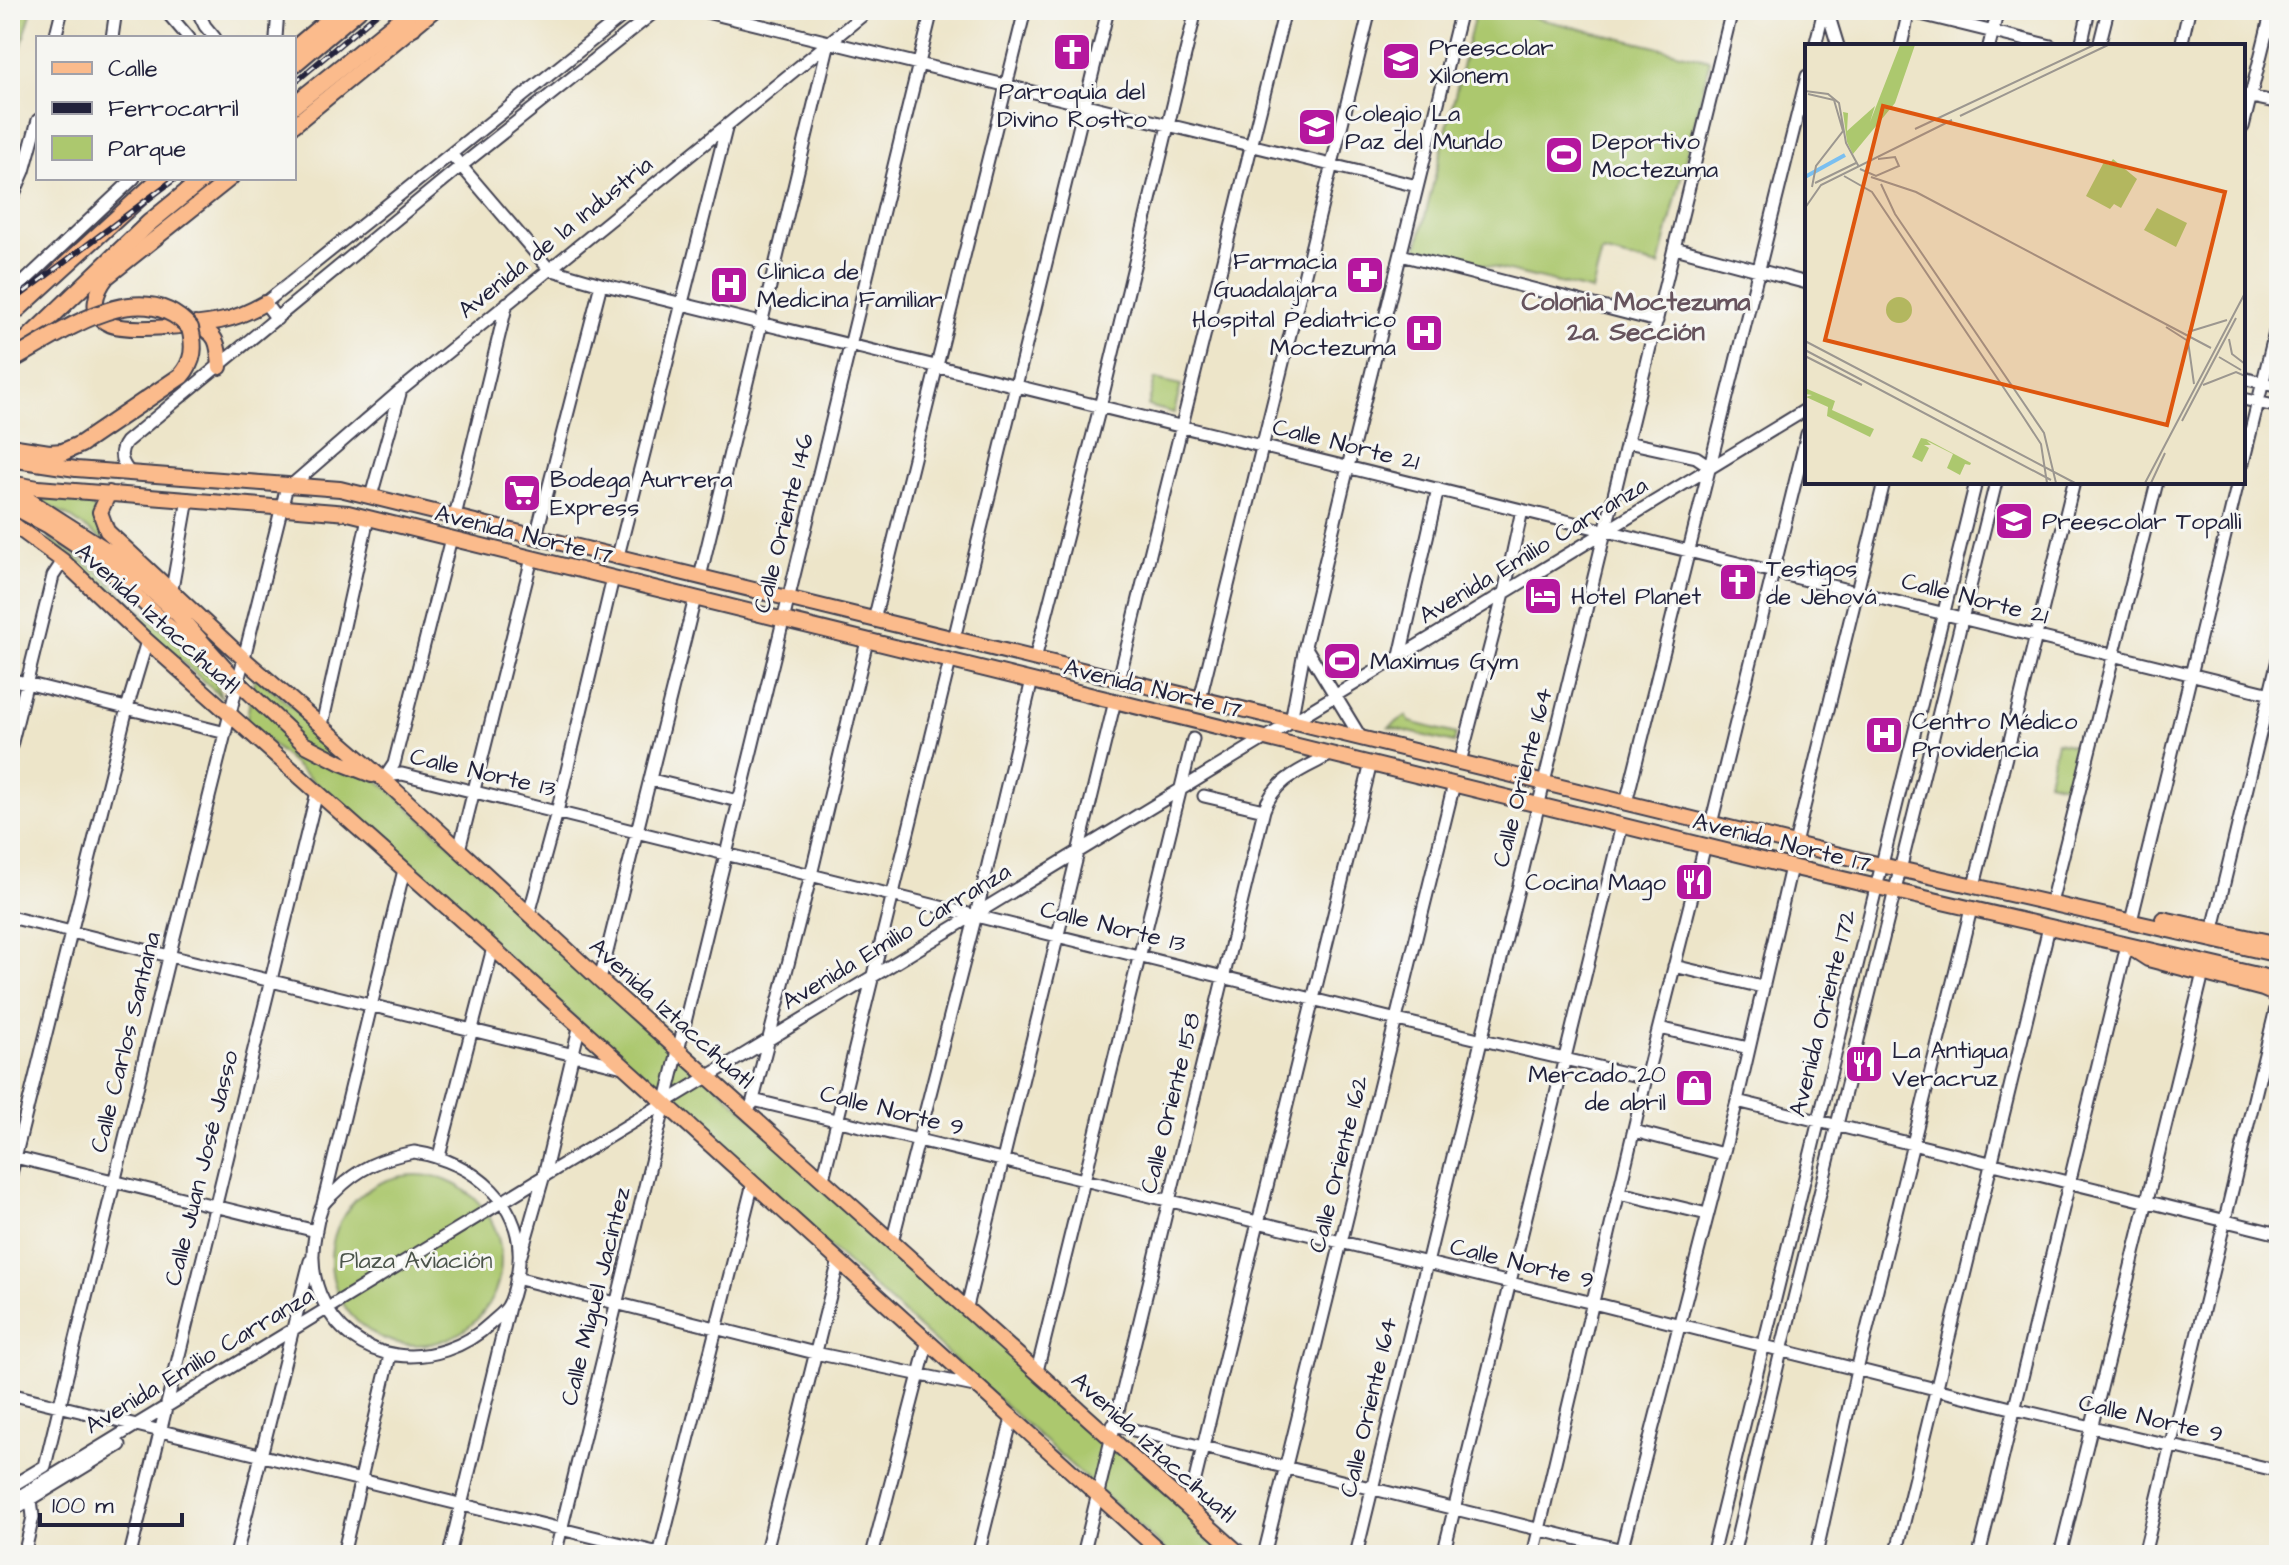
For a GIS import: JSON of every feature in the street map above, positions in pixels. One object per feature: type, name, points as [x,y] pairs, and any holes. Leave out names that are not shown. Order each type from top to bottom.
[{"type":"highway","points":[[296,62],[358,10]]},
{"type":"highway","points":[[296,103],[373,41],[412,18]]},
{"type":"highway","points":[[10,316],[159,180]]},
{"type":"highway","points":[[10,358],[149,223],[202,180]]},
{"type":"highway","points":[[10,358],[104,311],[151,305],[172,311],[190,328],[193,354],[181,376],[81,444],[63,452],[49,453],[10,447]]},
{"type":"main road","points":[[296,46],[339,10]]},
{"type":"main road","points":[[296,123],[412,18],[434,10]]},
{"type":"main road","points":[[228,180],[107,277],[96,292],[99,317],[109,325],[127,327],[194,323],[239,316],[265,303]]},
{"type":"main road","points":[[194,323],[208,330],[215,338],[220,367]]},
{"type":"main road","name":"Avenida Norte 17","points":[[10,459],[131,474],[340,489],[1881,865],[2279,955]]},
{"type":"main road","points":[[10,485],[107,550],[177,614],[239,683],[304,744],[384,780]]},
{"type":"main road","name":"Avenida Norte 17","points":[[10,485],[326,510],[368,518],[1791,867],[2279,980]]},
{"type":"main road","name":"Avenida Iztaccíhuatl","points":[[109,493],[100,508],[104,526],[244,659],[384,780],[600,980],[708,1074],[751,1106],[823,1179],[1037,1371],[1112,1430],[1188,1508],[1241,1555]]},
{"type":"main road","points":[[10,505],[96,558],[209,664],[239,683]]},
{"type":"main road","name":"Avenida Iztaccíhuatl","points":[[10,522],[63,561],[147,641],[493,948],[1164,1555]]},
{"type":"main road","points":[[2131,921],[2158,918],[2279,944]]},
{"type":"main road","points":[[2127,945],[2148,959],[2279,996]]},
{"type":"street","points":[[56,36],[62,10]]},
{"type":"street","points":[[112,36],[116,10]]},
{"type":"street","points":[[165,10],[187,36]]},
{"type":"street","points":[[197,10],[213,36]]},
{"type":"street","points":[[276,36],[278,10]]},
{"type":"street","points":[[277,319],[265,303],[630,10]]},
{"type":"street","points":[[131,474],[121,458],[124,445],[461,166],[657,10]]},
{"type":"street","points":[[698,10],[1417,186]]},
{"type":"street","name":"Avenida de la Industria","points":[[244,659],[286,490],[401,390],[869,10]]},
{"type":"street","name":"Calle Oriente 146","points":[[678,1047],[932,10]]},
{"type":"street","points":[[874,620],[1025,10]]},
{"type":"street","points":[[954,639],[1108,10]]},
{"type":"street","points":[[1035,659],[1100,407],[1196,10]]},
{"type":"street","points":[[1119,679],[1285,10]]},
{"type":"street","points":[[1200,699],[1370,10]]},
{"type":"street","points":[[1291,721],[1305,646],[1461,10]]},
{"type":"street","name":"Calle Oriente 164","points":[[1356,1555],[1732,10]]},
{"type":"street","points":[[1816,44],[1825,10]]},
{"type":"street","points":[[1825,10],[1837,44]]},
{"type":"street","points":[[1901,44],[1907,10],[2043,44]]},
{"type":"street","points":[[1989,44],[1998,10]]},
{"type":"street","points":[[2081,44],[2089,10]]},
{"type":"street","points":[[2100,44],[2108,10]]},
{"type":"street","points":[[2181,44],[2189,10]]},
{"type":"street","points":[[2272,10],[2247,96],[2279,103]]},
{"type":"street","points":[[700,577],[830,42]]},
{"type":"street","points":[[1626,803],[1805,84]]},
{"type":"street","points":[[10,203],[24,171],[36,127]]},
{"type":"street","points":[[618,556],[726,129]]},
{"type":"street","points":[[451,154],[549,269]]},
{"type":"street","points":[[10,295],[132,180]]},
{"type":"street","points":[[1675,248],[1805,282]]},
{"type":"street","points":[[1401,255],[1657,321]]},
{"type":"street","name":"Calle Norte 21","points":[[549,269],[2274,695]]},
{"type":"street","points":[[536,536],[601,284]]},
{"type":"street","points":[[455,516],[507,303]]},
{"type":"street","points":[[2245,455],[2279,316]]},
{"type":"street","points":[[2245,378],[2279,387]]},
{"type":"street","points":[[371,496],[401,390]]},
{"type":"street","points":[[2245,399],[2279,407]]},
{"type":"street","name":"Avenida Emilio Carranza","points":[[10,1502],[708,1074],[976,915],[1805,410]]},
{"type":"street","points":[[1627,442],[1696,457],[1711,467]]},
{"type":"street","points":[[1711,824],[1805,442]]},
{"type":"street","points":[[1795,844],[1884,484]]},
{"type":"street","name":"Avenida Oriente 172","points":[[1712,1555],[1975,484]]},
{"type":"street","name":"Avenida Oriente 172","points":[[1733,1555],[1995,484]]},
{"type":"street","points":[[1974,886],[2074,484]]},
{"type":"street","points":[[2051,903],[2157,484]]},
{"type":"street","points":[[2131,921],[2238,484]]},
{"type":"street","points":[[1400,656],[1438,489]]},
{"type":"street","points":[[172,589],[188,499]]},
{"type":"street","points":[[1460,762],[1522,510]]},
{"type":"street","points":[[322,725],[368,518]]},
{"type":"street","points":[[384,780],[394,764],[451,538]]},
{"type":"street","points":[[459,850],[532,558]]},
{"type":"street","points":[[10,750],[53,576],[63,561]]},
{"type":"street","points":[[529,914],[557,812],[613,578]]},
{"type":"street","points":[[600,980],[695,598]]},
{"type":"street","points":[[10,1178],[12,1156],[147,641]]},
{"type":"street","points":[[751,1106],[771,1036],[867,641]]},
{"type":"street","points":[[1305,646],[1361,738]]},
{"type":"street","points":[[2213,929],[2274,695],[2279,655]]},
{"type":"street","name":"Calle Carlos Santana","points":[[52,1436],[244,659]]},
{"type":"street","points":[[823,1179],[950,661]]},
{"type":"street","points":[[10,679],[226,733]]},
{"type":"street","points":[[892,1242],[976,915],[1032,680]]},
{"type":"street","points":[[967,1307],[1115,701]]},
{"type":"street","points":[[1037,1371],[1193,739]]},
{"type":"street","name":"Calle Oriente 158","points":[[1083,1555],[1264,810],[1278,784],[1332,754]]},
{"type":"street","points":[[1188,1508],[1371,763]]},
{"type":"street","name":"Calle Norte 13","points":[[384,780],[402,774],[1397,1020],[1481,1037],[1646,1078]]},
{"type":"street","points":[[652,780],[738,801]]},
{"type":"street","name":"Calle Oriente 162","points":[[1264,1555],[1454,784]]},
{"type":"street","name":"Calle Juan José Jasso","points":[[130,1555],[317,792]]},
{"type":"street","points":[[1204,796],[1264,810]]},
{"type":"street","points":[[1443,1555],[1622,825]]},
{"type":"street","points":[[1533,1555],[1646,1078],[1705,845]]},
{"type":"street","points":[[1620,1552],[1737,1101],[1791,867]]},
{"type":"street","points":[[236,1555],[404,870]]},
{"type":"street","points":[[1816,1555],[1857,1370],[1971,909]]},
{"type":"street","points":[[10,917],[623,1067]]},
{"type":"street","points":[[1896,1555],[2049,927]]},
{"type":"street","points":[[1979,1555],[2127,945]]},
{"type":"street","points":[[439,1156],[493,948]]},
{"type":"street","points":[[1674,966],[1762,987]]},
{"type":"street","points":[[2060,1555],[2203,973]]},
{"type":"street","points":[[2144,1555],[2279,996]]},
{"type":"street","points":[[449,1555],[519,1260],[544,1175],[579,1028]]},
{"type":"street","points":[[1659,1028],[1749,1048]]},
{"type":"street","name":"Calle Miguel Jacintez","points":[[555,1555],[678,1047]]},
{"type":"street","points":[[1737,1101],[2279,1234]]},
{"type":"street","name":"Calle Norte 9","points":[[751,1106],[838,1119],[2015,1409],[2279,1471]]},
{"type":"street","points":[[1634,1131],[1723,1154]]},
{"type":"street","points":[[323,1204],[362,1168],[388,1157],[414,1152],[439,1156],[475,1174],[501,1201],[514,1229],[519,1260]]},
{"type":"street","points":[[12,1156],[316,1231]]},
{"type":"street","points":[[10,1394],[662,1554],[714,1329],[753,1183]]},
{"type":"street","points":[[1620,1193],[1707,1214]]},
{"type":"street","points":[[311,1255],[316,1283],[326,1308],[343,1328],[364,1345],[390,1355],[417,1356],[469,1342],[509,1305]]},
{"type":"street","points":[[765,1555],[839,1260]]},
{"type":"street","points":[[516,1278],[815,1353],[979,1387]]},
{"type":"street","points":[[872,1555],[928,1340]]},
{"type":"street","points":[[343,1555],[390,1355]]},
{"type":"street","points":[[978,1555],[1012,1418]]},
{"type":"street","points":[[1112,1430],[1203,1448],[1620,1552],[1643,1555]]},
{"type":"street","name":"Avenida Emilio Carranza","points":[[10,1487],[45,1466],[52,1436]]},
{"type":"street","points":[[10,1512],[120,1445]]},
{"type":"street","points":[[24,1555],[33,1517],[31,1499]]},
{"type":"green space","points":[[10,10],[32,10],[10,84]]},
{"type":"green space","name":"Deportivo Moctezuma","points":[[1476,10],[1502,10],[1710,60],[1659,266],[1602,252],[1592,291],[1417,249]]},
{"type":"green space","points":[[1155,379],[1181,385],[1174,413],[1148,406]]},
{"type":"green space","points":[[31,497],[92,504],[107,543],[68,516]]},
{"type":"green space","points":[[48,536],[97,571],[207,671],[221,697],[52,544]]},
{"type":"green space","points":[[255,675],[394,794],[1235,1555],[1171,1555],[246,721]]},
{"type":"green space","points":[[1406,716],[1410,722],[1456,734],[1454,743],[1389,727]]},
{"type":"green space","points":[[2057,742],[2078,747],[2069,786],[2048,781]]},
{"type":"green space","name":"Plaza Aviación","points":[[416,1175],[449,1181],[476,1200],[495,1227],[501,1260],[495,1293],[476,1320],[449,1339],[416,1345],[383,1339],[356,1320],[337,1293],[331,1260],[337,1227],[356,1200],[383,1181]]},
{"type":"railway","points":[[296,81],[381,10]]},
{"type":"railway","points":[[10,303],[173,180]]},
{"type":"place","name":"Parroquia del Divino Rostro","points":[[1072,52]]},
{"type":"place","name":"Preescolar Xilonem","points":[[1401,61]]},
{"type":"place","name":"Colegio La Paz del Mundo","points":[[1317,127]]},
{"type":"place","name":"Deportivo Moctezuma","points":[[1564,155]]},
{"type":"place","name":"Farmacia Guadalajara","points":[[1365,275]]},
{"type":"place","name":"Clinica de Medicina Familiar","points":[[729,285]]},
{"type":"place","name":"Hospital Pediatrico Moctezuma","points":[[1424,333]]},
{"type":"place","name":"Bodega Aurrera Express","points":[[522,493]]},
{"type":"place","name":"Preescolar Topalli","points":[[2014,521]]},
{"type":"place","name":"Testigos de Jehová","points":[[1738,582]]},
{"type":"place","name":"Hotel Planet","points":[[1543,596]]},
{"type":"place","name":"Maximus Gym","points":[[1342,661]]},
{"type":"place","name":"Centro Médico Providencia","points":[[1884,735]]},
{"type":"place","name":"Cocina Mago","points":[[1694,882]]},
{"type":"place","name":"La Antigua Veracruz","points":[[1864,1064]]},
{"type":"place","name":"Mercado 20 de abril","points":[[1694,1088]]},
{"type":"district","name":"Colonia Moctezuma 2a. Sección","points":[[1636,316]]}]
